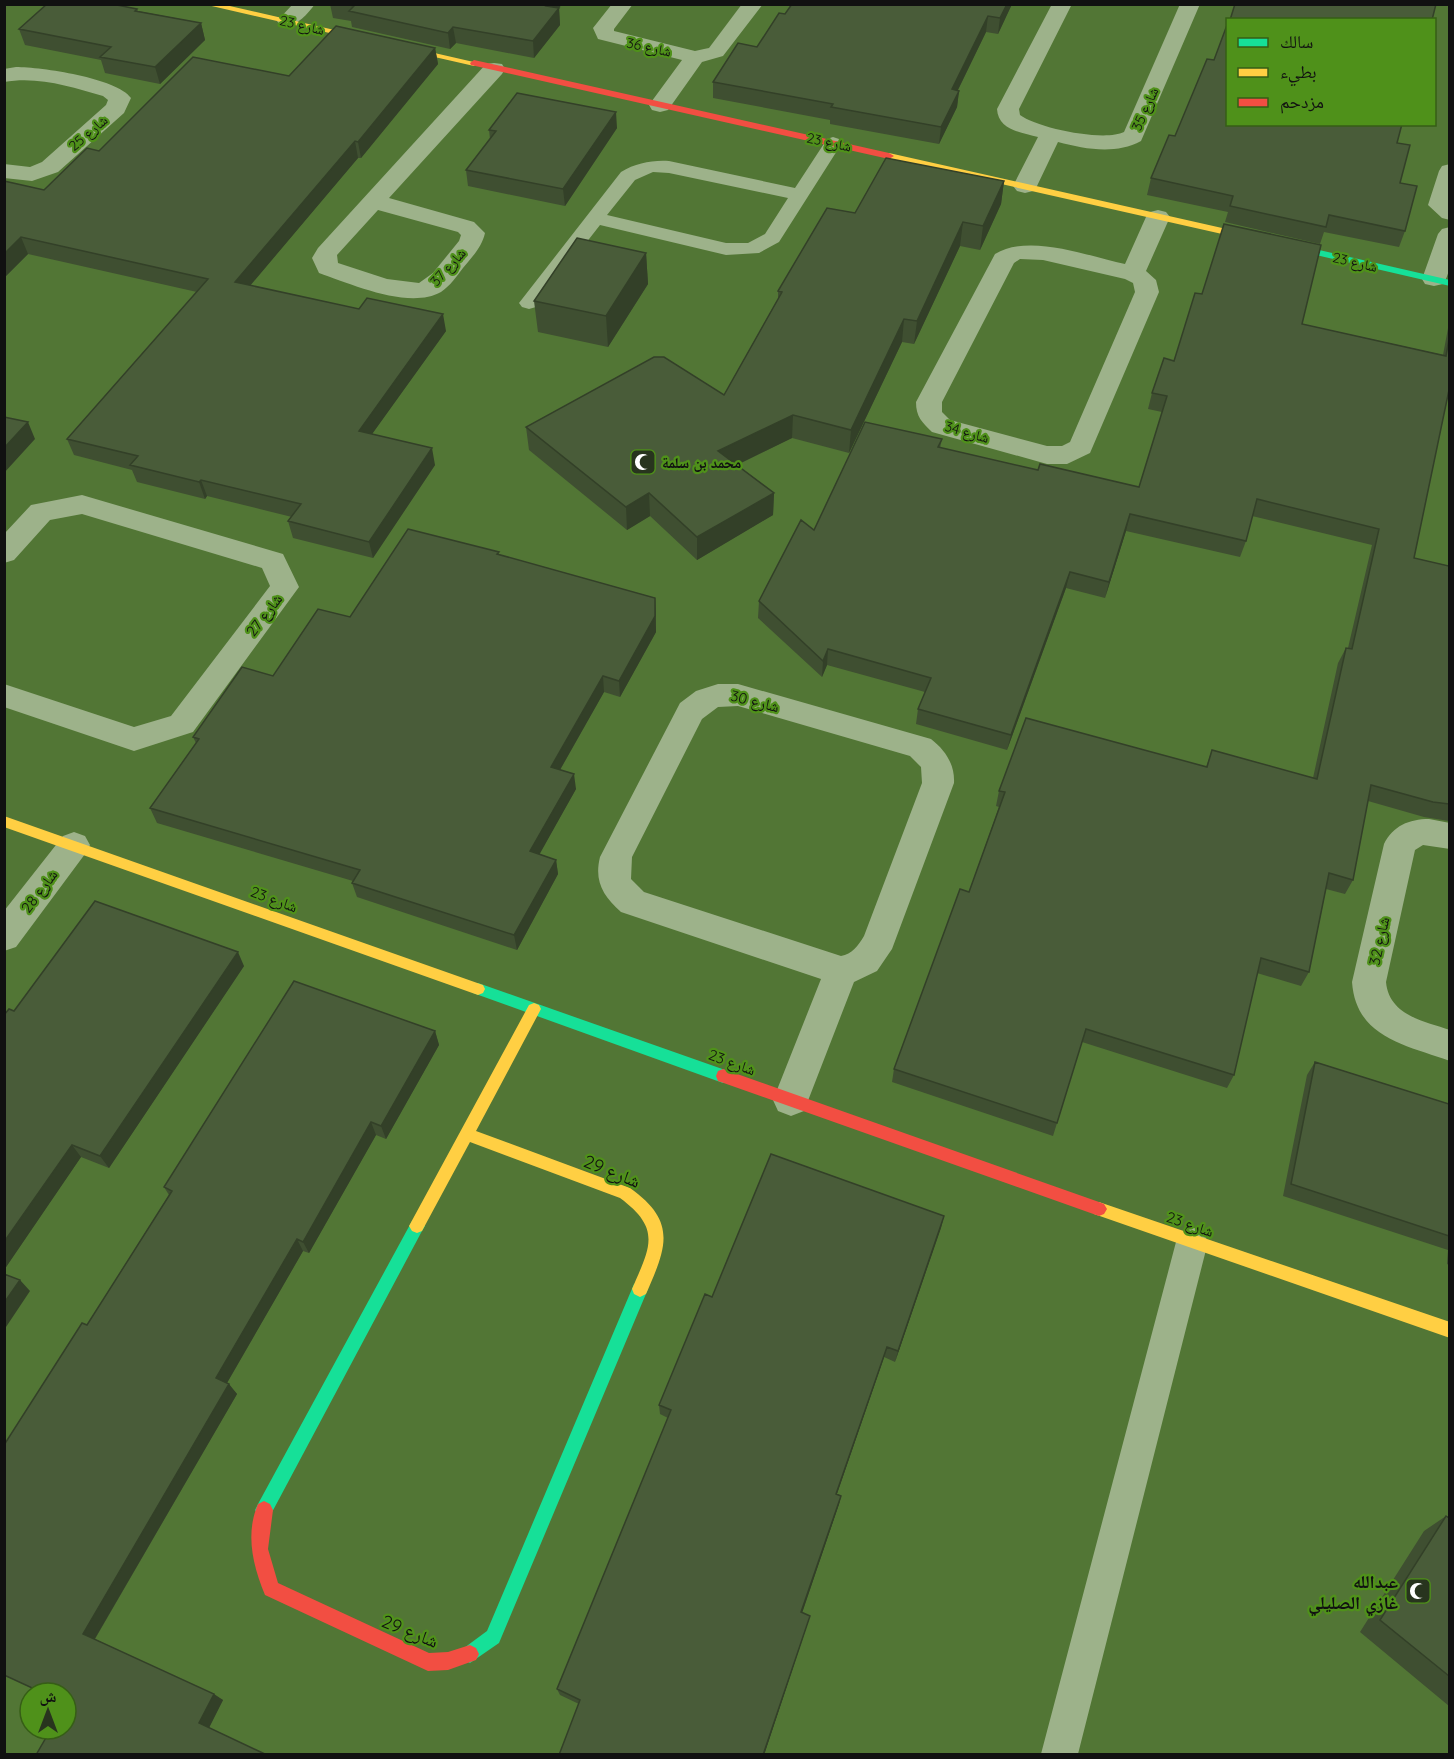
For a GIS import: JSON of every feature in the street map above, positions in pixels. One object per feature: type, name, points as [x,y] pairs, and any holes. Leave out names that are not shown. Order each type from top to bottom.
[{"type":"street","name":"شارع 23","points":[[207,4],[1442,281]]},
{"type":"street","points":[[287,21],[305,4]]},
{"type":"street","name":"شارع 36","points":[[623,4],[603,28],[606,35],[614,39],[696,57],[716,52],[753,4]]},
{"type":"street","name":"شارع 35","points":[[1062,4],[1008,109],[1008,114],[1010,119],[1021,126],[1112,143],[1129,140],[1133,136],[1190,4]]},
{"type":"street","name":"شارع 36","points":[[660,105],[696,57]]},
{"type":"street","name":"شارع 37","points":[[373,201],[466,227],[473,233],[473,237],[434,286],[422,291],[407,291],[328,268],[324,263],[326,254],[373,201],[494,69]]},
{"type":"street","name":"شارع 25","points":[[4,76],[15,73],[33,74],[111,92],[120,98],[116,108],[50,167],[32,174],[4,171]]},
{"type":"street","points":[[1025,186],[1051,133]]},
{"type":"street","points":[[1449,171],[1440,205],[1449,213]]},
{"type":"street","points":[[1133,273],[1158,217]]},
{"type":"street","points":[[1442,281],[1449,234]]},
{"type":"street","name":"شارع 34","points":[[1024,252],[1043,253],[1133,273],[1144,280],[1147,292],[1081,447],[1067,455],[1047,455],[941,426],[934,421],[929,414],[929,402],[1008,256],[1024,252]]},
{"type":"street","name":"شارع 27","points":[[4,553],[41,512],[82,504],[273,561],[285,587],[182,724],[134,739],[4,695]]},
{"type":"street","name":"شارع 30","points":[[722,693],[749,698],[920,747],[935,761],[939,771],[938,783],[880,939],[873,953],[860,966],[841,971],[633,902],[619,890],[613,878],[616,857],[691,711],[710,696],[722,693]]},
{"type":"street","name":"شارع 23","points":[[4,821],[1192,1242],[1449,1330]]},
{"type":"street","name":"شارع 32","points":[[1449,836],[1417,831],[1406,837],[1400,844],[1370,982],[1374,1005],[1393,1025],[1449,1046]]},
{"type":"street","name":"شارع 28","points":[[4,937],[74,845]]},
{"type":"street","points":[[791,1100],[841,971]]},
{"type":"street","name":"شارع 29","points":[[465,1134],[625,1193],[642,1203],[654,1221],[657,1250],[493,1637],[473,1654],[451,1662],[428,1662],[271,1589],[258,1558],[259,1535],[266,1507],[465,1134],[534,1009]]},
{"type":"lane","points":[[595,218],[726,249],[744,250],[763,244],[772,238],[833,143]]},
{"type":"lane","points":[[529,303],[628,176],[641,168],[669,167],[800,195]]},
{"type":"lane","points":[[1059,1755],[1192,1242]]},
{"type":"building","points":[[47,4],[112,4],[137,9],[135,11],[201,23],[155,67],[100,57],[111,47],[19,29]]},
{"type":"building","points":[[345,4],[548,4],[546,6],[559,8],[533,41],[453,27],[448,33],[349,11],[354,6]]},
{"type":"building","points":[[792,4],[1007,4],[1000,18],[988,16],[952,89],[959,91],[941,127],[713,82],[738,43],[757,47],[779,13],[785,14]]},
{"type":"building","points":[[1235,4],[1436,4],[1432,18],[1231,18]]},
{"type":"building","points":[[336,26],[435,48],[358,142],[355,141],[235,282],[359,309],[367,298],[443,314],[359,431],[432,448],[369,542],[288,521],[301,504],[130,465],[138,456],[67,439],[208,279],[21,237],[4,254],[4,181],[44,190],[87,148],[99,151],[193,57],[289,76]]},
{"type":"building","points":[[1226,28],[1226,126],[1401,126],[1397,143],[1410,145],[1400,183],[1417,186],[1405,231],[1329,215],[1326,227],[1230,206],[1233,196],[1151,178],[1169,135],[1175,136],[1207,59],[1214,60]]},
{"type":"building","points":[[517,93],[616,112],[563,189],[466,170],[496,131],[489,130]]},
{"type":"building","points":[[886,158],[1004,181],[983,226],[963,222],[917,321],[904,319],[851,430],[793,415],[718,451],[774,493],[697,537],[649,493],[626,507],[526,427],[654,357],[664,357],[724,395],[782,292],[778,291],[827,208],[855,213]]},
{"type":"building","points":[[1224,224],[1321,245],[1302,324],[1446,356],[1449,339],[1449,390],[1414,558],[1449,566],[1449,804],[1433,802],[1371,785],[1353,880],[1329,873],[1309,972],[1261,958],[1234,1075],[1086,1029],[1057,1123],[894,1069],[960,889],[969,892],[1005,792],[999,791],[1026,718],[1207,767],[1212,750],[1317,779],[1346,648],[1352,649],[1379,529],[1257,499],[1246,541],[1130,514],[1109,582],[1070,572],[1011,735],[918,709],[931,678],[828,649],[823,661],[759,601],[801,520],[814,530],[865,422],[942,439],[938,447],[1038,470],[1040,464],[1139,487],[1167,396],[1152,393],[1164,358],[1174,361],[1195,293],[1202,294]]},
{"type":"building","points":[[577,238],[646,253],[606,316],[534,301]]},
{"type":"building","points":[[4,417],[28,422],[4,448]]},
{"type":"building","points":[[408,529],[499,552],[497,554],[655,598],[655,616],[619,681],[603,676],[551,767],[574,774],[530,851],[556,860],[514,935],[352,883],[360,870],[150,808],[199,739],[193,737],[242,667],[273,676],[318,609],[350,617]]},
{"type":"building","points":[[95,901],[238,952],[100,1156],[72,1145],[4,1242],[4,1015],[9,1009],[14,1011]]},
{"type":"building","points":[[294,981],[435,1031],[381,1126],[371,1122],[303,1242],[297,1239],[216,1378],[229,1384],[83,1634],[214,1694],[199,1723],[267,1755],[36,1755],[44,1741],[78,1741],[78,1681],[18,1681],[4,1675],[4,1445],[82,1323],[87,1325],[172,1191],[164,1187]]},
{"type":"building","points":[[1315,1062],[1449,1104],[1449,1236],[1291,1184]]},
{"type":"building","points":[[771,1154],[944,1216],[898,1351],[887,1347],[836,1494],[841,1496],[801,1612],[810,1616],[763,1755],[559,1755],[580,1700],[557,1689],[671,1410],[659,1405],[705,1294],[712,1297]]},
{"type":"building","points":[[4,1274],[20,1280],[4,1303]]},
{"type":"building","name":"عبدالله غازي الصليلي","points":[[1446,1516],[1449,1518],[1449,1676],[1380,1620]]},
{"type":"traffic: fast","points":[[1293,247],[1450,283]]},
{"type":"traffic: fast","points":[[478,989],[723,1076]]},
{"type":"traffic: fast","points":[[264,1510],[417,1226]]},
{"type":"traffic: fast","points":[[470,1654],[493,1637],[640,1289]]},
{"type":"traffic: slow","points":[[207,4],[474,63]]},
{"type":"traffic: slow","points":[[889,156],[1293,247]]},
{"type":"traffic: slow","points":[[4,821],[478,989]]},
{"type":"traffic: slow","points":[[417,1226],[534,1009]]},
{"type":"traffic: slow","points":[[466,1134],[625,1193],[640,1204],[655,1225],[656,1236],[652,1261],[640,1289]]},
{"type":"traffic: slow","points":[[1099,1209],[1450,1330]]},
{"type":"traffic: jam","points":[[474,63],[889,156]]},
{"type":"traffic: jam","points":[[723,1076],[1099,1209]]},
{"type":"traffic: jam","points":[[264,1510],[259,1549],[271,1589],[428,1662],[448,1661],[470,1654]]},
{"type":"place","name":"محمد بن سلمة","points":[[643,462]]},
{"type":"place","name":"عبدالله غازي الصليلي","points":[[1418,1591]]}]
